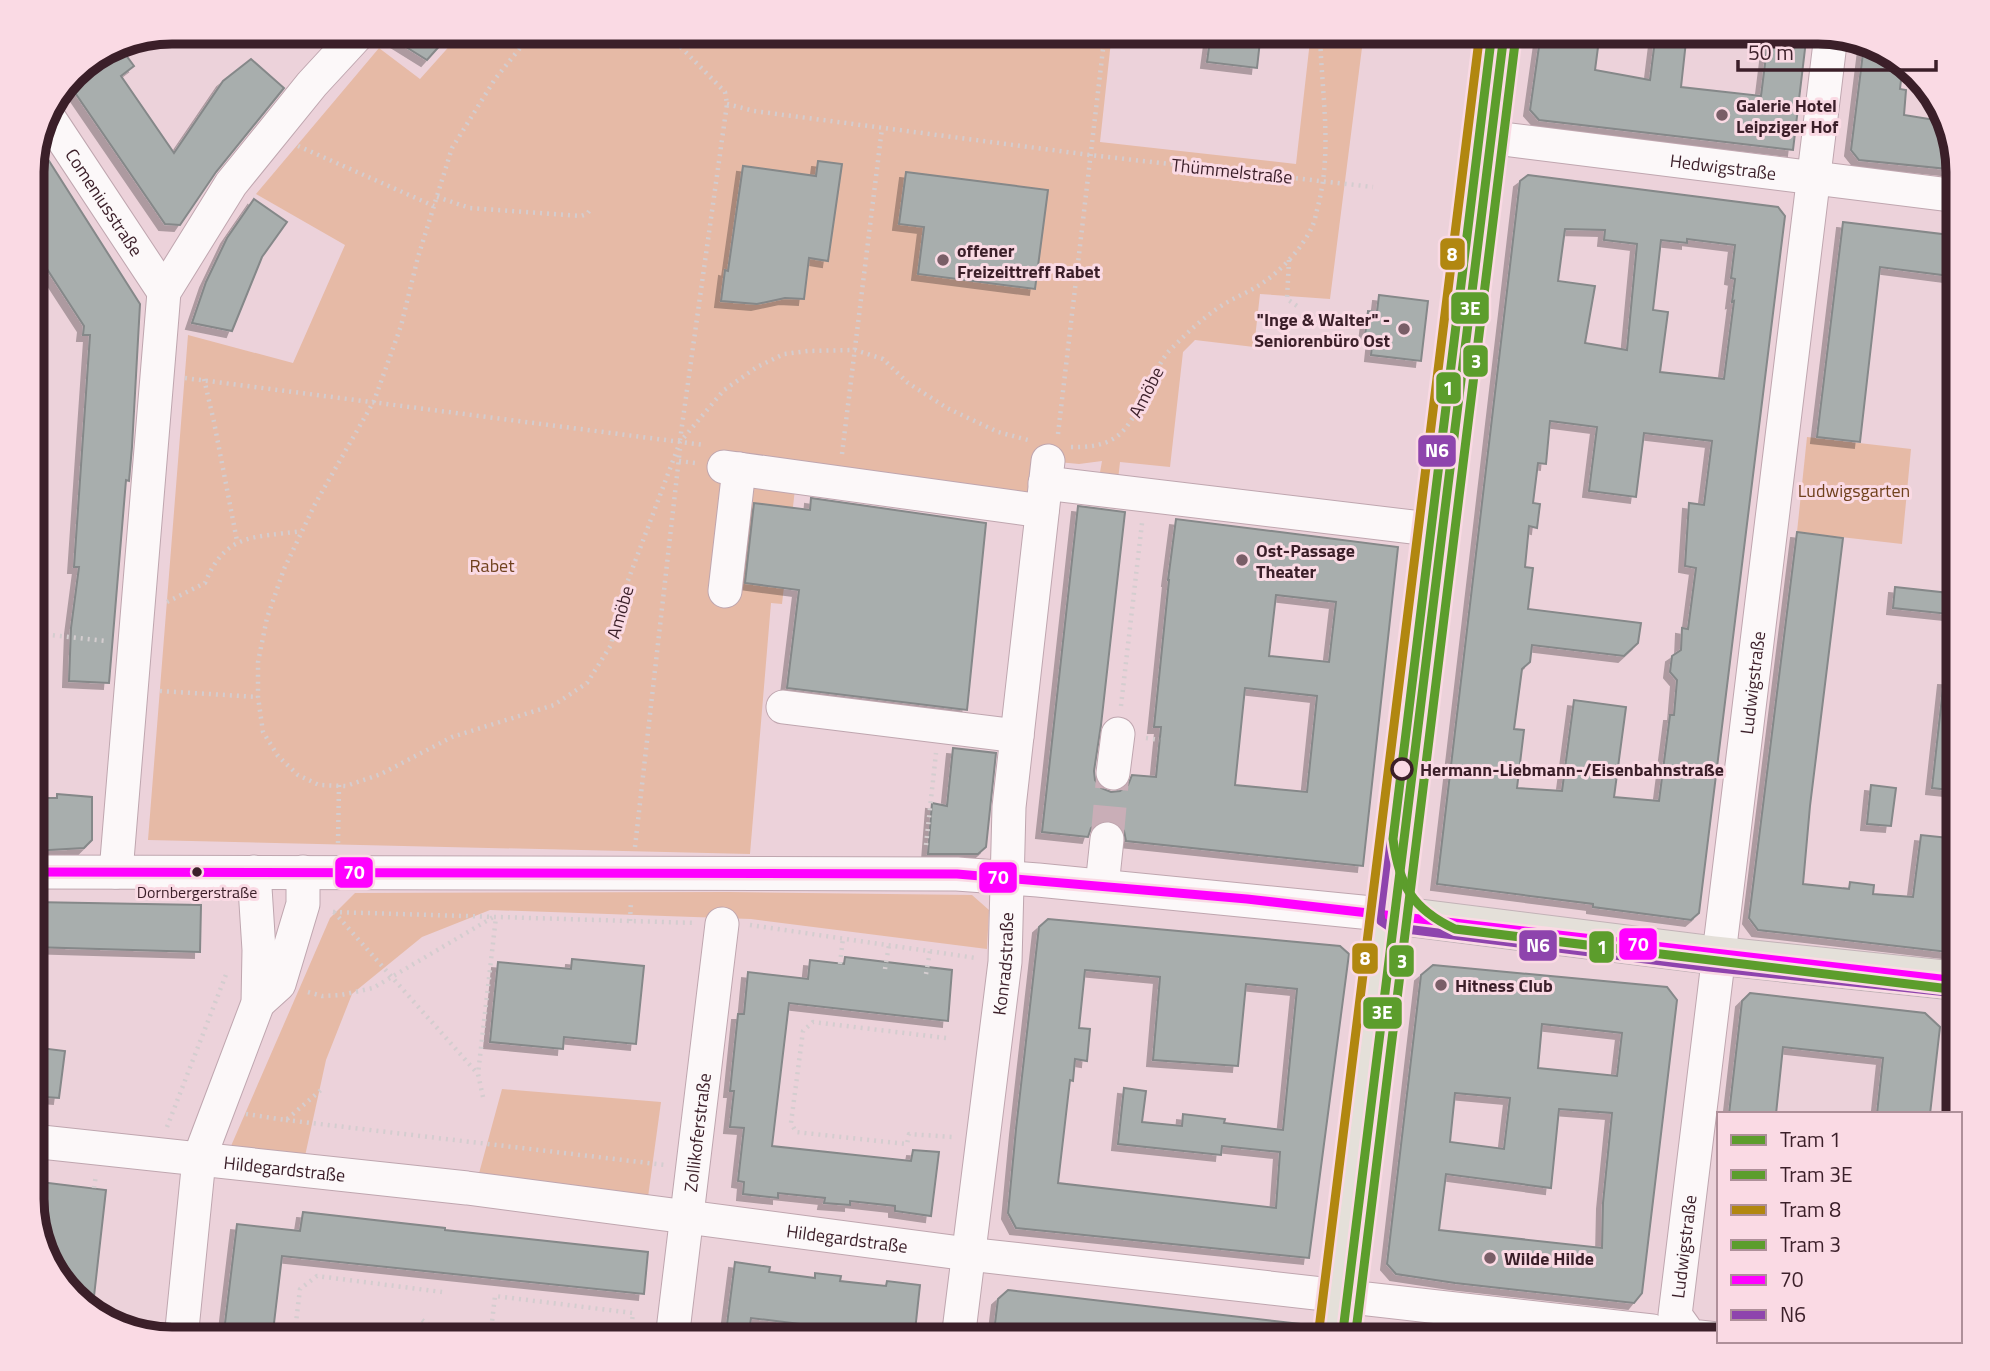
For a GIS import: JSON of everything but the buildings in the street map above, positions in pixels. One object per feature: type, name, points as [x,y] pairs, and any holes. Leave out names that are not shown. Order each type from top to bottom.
[{"type":"main road","points":[[1342,1327],[1499,44]]},
{"type":"main road","points":[[1392,915],[1946,980]]},
{"type":"street","points":[[117,872],[164,292],[231,184],[312,84],[349,44]]},
{"type":"street","name":"Ludwigstraße","points":[[1672,1327],[1830,45]]},
{"type":"street","name":"Comeniusstraße","points":[[53,125],[164,292]]},
{"type":"street","name":"Hedwigstraße","points":[[1487,137],[1946,195]]},
{"type":"street","points":[[725,591],[732,468],[838,483],[1046,475],[1145,495],[1438,530]]},
{"type":"street","name":"Konradstraße","points":[[959,1327],[1005,962],[1009,807],[1046,475]]},
{"type":"street","points":[[783,707],[1017,736]]},
{"type":"street","points":[[1113,773],[1118,734]]},
{"type":"street","points":[[1102,886],[1107,839]]},
{"type":"street","points":[[44,872],[957,874],[1392,915]]},
{"type":"street","points":[[268,993],[259,950],[279,872]]},
{"type":"street","points":[[182,1327],[199,1159],[303,904],[279,872]]},
{"type":"street","name":"Zollikoferstraße","points":[[672,1327],[675,1216],[722,924]]},
{"type":"street","name":"Hildegardstraße","points":[[44,1142],[467,1188],[968,1254],[1617,1327]]},
{"type":"path","name":"Amöbe","points":[[523,44],[495,79],[452,148],[418,257],[401,326],[374,401],[315,504],[284,569],[267,618],[258,662],[258,697],[264,732],[278,756],[298,775],[319,785],[346,786],[381,774],[452,737],[554,705],[587,683],[611,645],[621,599],[680,442],[724,390],[784,354],[855,350],[883,359],[908,383],[947,408],[998,432],[1046,475],[1091,448],[1114,440],[1129,426],[1165,355],[1194,326],[1223,305],[1260,285],[1289,260],[1312,227],[1324,181],[1326,129],[1320,44]]},
{"type":"path","points":[[630,921],[632,873],[680,442],[727,104],[725,92],[678,44]]},
{"type":"path","points":[[1046,475],[1057,442],[1104,44]]},
{"type":"path","name":"Thümmelstraße","points":[[727,104],[754,111],[1090,155],[1374,187]]},
{"type":"path","points":[[838,483],[882,128]]},
{"type":"path","points":[[271,134],[435,205]]},
{"type":"path","points":[[437,197],[470,208],[582,216],[590,210]]},
{"type":"path","points":[[1289,260],[1287,299],[1297,306]]},
{"type":"path","points":[[237,541],[204,379],[680,442]]},
{"type":"path","points":[[1145,495],[1118,734],[1160,740]]},
{"type":"path","points":[[166,603],[205,583],[224,552],[237,541],[303,530]]},
{"type":"path","points":[[44,634],[135,645]]},
{"type":"path","points":[[131,689],[258,697]]},
{"type":"path","points":[[923,874],[939,726]]},
{"type":"path","points":[[338,872],[340,785]]},
{"type":"path","points":[[478,1074],[333,912],[740,923],[1005,962]]},
{"type":"path","points":[[268,993],[321,996],[373,988],[496,916]]},
{"type":"path","points":[[483,1097],[478,1074],[496,916]]},
{"type":"path","points":[[840,964],[843,938]]},
{"type":"path","points":[[885,969],[889,945]]},
{"type":"path","points":[[926,974],[930,951]]},
{"type":"path","points":[[157,1154],[232,960]]},
{"type":"path","points":[[946,1038],[813,1022],[803,1031],[791,1123],[796,1132],[907,1144],[909,1134],[952,1138]]},
{"type":"path","points":[[286,1120],[321,1090]]},
{"type":"path","points":[[218,1109],[286,1120],[669,1166],[675,1216]]},
{"type":"path","points":[[295,1327],[300,1289],[317,1276],[442,1292]]},
{"type":"path","points":[[491,1327],[495,1296],[633,1312],[631,1327]]},
{"type":"path","points":[[422,1320],[432,1327]]},
{"type":"green space","name":"Rabet","points":[[451,44],[1111,44],[1100,142],[1296,164],[1310,44],[1362,44],[1330,299],[1260,294],[1254,347],[1195,340],[1183,352],[1170,467],[1120,462],[1118,480],[1099,478],[1102,461],[1079,464],[1048,461],[1033,494],[795,489],[782,604],[771,603],[750,854],[148,840],[188,335],[293,363],[345,245],[256,194],[379,48],[420,79]]},
{"type":"green space","name":"Ludwigsgarten","points":[[1807,437],[1911,449],[1902,544],[1797,532]]},
{"type":"green space","points":[[729,892],[972,895],[989,910],[987,949],[751,919],[490,910],[422,937],[352,994],[326,1060],[305,1156],[231,1146],[330,918],[355,893]]},
{"type":"green space","points":[[502,1089],[661,1102],[648,1197],[478,1177]]},
{"type":"tunnel","points":[[1107,839],[1113,773]]},
{"type":"tram line","name":"8","points":[[1319,1327],[1479,44]]},
{"type":"tram line","name":"1","points":[[1491,44],[1393,839],[1404,882],[1418,904],[1455,929],[1946,989]]},
{"type":"tram line","name":"3E","points":[[1343,1327],[1503,44]]},
{"type":"tram line","name":"3","points":[[1356,1327],[1515,44]]},
{"type":"transit line","name":"N6","points":[[1487,44],[1381,921],[1390,927],[1709,967],[1946,992]]},
{"type":"transit line","name":"70","points":[[44,872],[957,874],[1247,899],[1946,980]]},
{"type":"place","name":"Galerie Hotel Leipziger Hof","points":[[1722,115]]},
{"type":"place","name":"offener Freizeittreff Rabet","points":[[943,260]]},
{"type":"place","name":"\"Inge & Walter\" - Seniorenbüro Ost","points":[[1404,329]]},
{"type":"place","name":"Ost-Passage Theater","points":[[1242,560]]},
{"type":"place","name":"Hermann-Liebmann-/Eisenbahnstraße","points":[[1402,769]]},
{"type":"place","name":"Dornbergerstraße","points":[[197,872]]},
{"type":"place","name":"Hitness Club","points":[[1441,985]]},
{"type":"place","name":"Wilde Hilde","points":[[1490,1258]]}]
